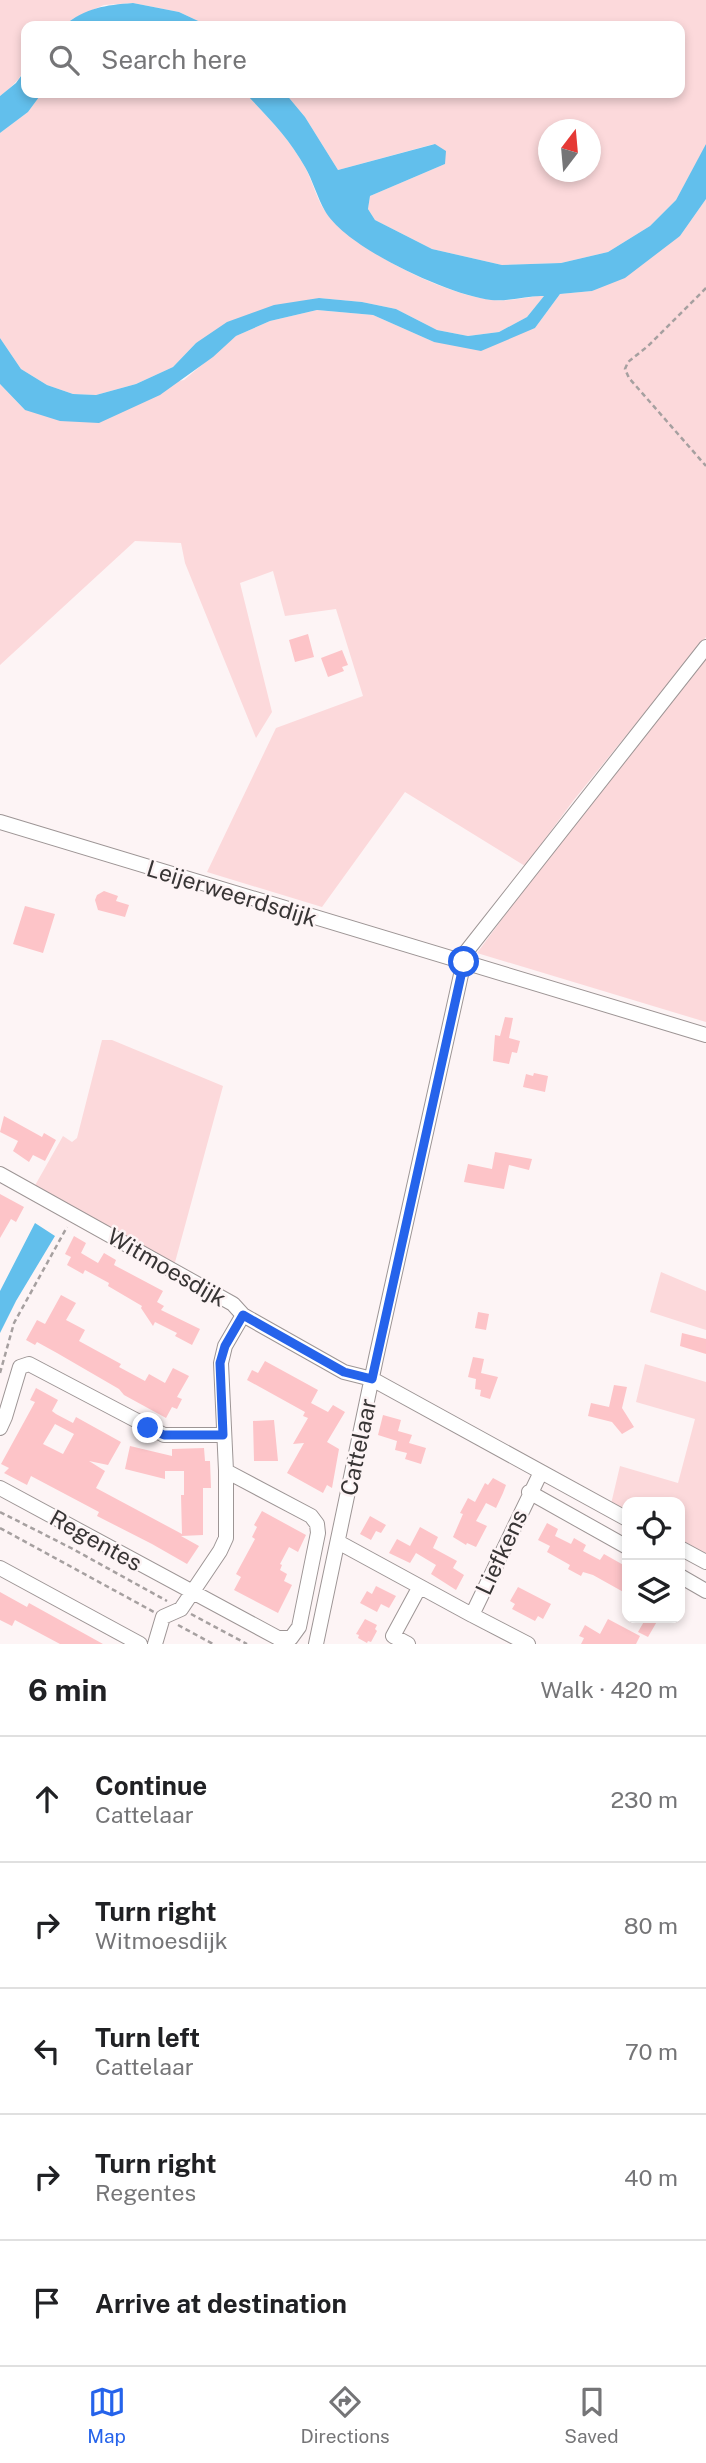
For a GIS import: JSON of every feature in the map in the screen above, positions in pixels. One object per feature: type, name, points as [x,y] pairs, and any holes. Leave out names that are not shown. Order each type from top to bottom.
[{"type":"street","points":[[464,962],[466,952],[511,893],[706,647]]},
{"type":"street","name":"Leijerweerdsdijk","points":[[0,822],[706,1035]]},
{"type":"street","name":"Cattelaar","points":[[316,1644],[464,962]]},
{"type":"street","name":"Witmoesdijk","points":[[0,1174],[233,1304],[243,1315],[344,1372],[372,1379],[622,1516]]},
{"type":"street","points":[[155,1644],[163,1617],[181,1609],[226,1538],[226,1471],[220,1363],[225,1346],[243,1315]]},
{"type":"street","points":[[0,1427],[20,1367],[29,1364],[164,1435],[223,1435]]},
{"type":"street","name":"Regentes","points":[[0,1488],[278,1639],[291,1638],[299,1627],[318,1533],[317,1524],[311,1516],[226,1471]]},
{"type":"street","name":"Liefkens","points":[[528,1644],[506,1639],[472,1615],[529,1492],[541,1472]]},
{"type":"street","points":[[529,1492],[622,1544]]},
{"type":"street","points":[[338,1542],[472,1615]]},
{"type":"street","points":[[685,1551],[706,1562]]},
{"type":"street","points":[[0,1568],[140,1644]]},
{"type":"street","points":[[685,1579],[706,1591]]},
{"type":"street","points":[[408,1644],[391,1640],[419,1588]]},
{"type":"path","points":[[706,288],[648,346],[628,362],[625,369],[627,375],[706,466]]},
{"type":"path","points":[[0,1373],[14,1323],[74,1215]]},
{"type":"path","points":[[0,1512],[247,1644]]},
{"type":"path","points":[[0,1528],[214,1644]]},
{"type":"shaded area","points":[[0,0],[706,0],[706,144],[676,200],[650,226],[608,252],[561,263],[502,265],[432,249],[375,220],[368,209],[370,196],[445,164],[434,144],[338,170],[305,117],[289,98],[685,98],[685,21],[198,21],[179,12],[133,3],[104,5],[70,21],[21,21],[21,75],[0,96]]},
{"type":"shaded area","points":[[38,98],[250,98],[292,146],[328,215],[360,243],[403,269],[472,296],[505,300],[545,295],[527,317],[499,332],[468,336],[437,330],[396,309],[362,302],[319,298],[196,343],[173,367],[136,384],[96,395],[73,394],[47,385],[21,369],[0,338],[0,133],[28,112]]},
{"type":"shaded area","points":[[706,199],[706,637],[573,801],[525,866],[405,792],[322,907],[207,872],[276,728],[363,696],[336,609],[285,616],[273,571],[240,583],[272,712],[256,738],[185,563],[181,543],[135,541],[0,665],[0,384],[25,410],[184,380],[236,336],[270,321],[317,310],[373,315],[434,342],[535,328],[560,294],[592,291],[680,236]]},
{"type":"shaded area","points":[[706,653],[706,1022],[477,953],[586,805]]},
{"type":"shaded area","points":[[102,1040],[112,1040],[223,1086],[174,1266],[33,1189],[63,1136],[72,1142],[77,1138]]},
{"type":"shaded area","points":[[661,1272],[706,1291],[706,1330],[650,1312]]},
{"type":"shaded area","points":[[645,1364],[706,1382],[706,1555],[685,1544],[685,1497],[622,1497],[622,1510],[611,1504],[620,1466],[678,1483],[695,1419],[636,1402]]},
{"type":"water","points":[[133,3],[179,12],[198,21],[71,21],[96,8]]},
{"type":"water","points":[[21,76],[21,98],[38,98],[28,112],[0,133],[0,96]]},
{"type":"water","points":[[250,98],[289,98],[305,117],[338,170],[435,144],[446,151],[445,164],[370,196],[368,209],[375,220],[432,249],[502,265],[561,263],[608,252],[650,226],[676,200],[706,144],[706,199],[680,236],[625,278],[592,291],[560,294],[535,328],[481,351],[434,342],[373,315],[317,310],[270,321],[236,336],[213,357],[160,395],[99,423],[60,421],[25,410],[0,384],[0,338],[21,369],[47,385],[73,394],[96,395],[136,384],[173,367],[196,343],[227,322],[274,305],[319,298],[362,302],[396,309],[437,330],[468,336],[499,332],[527,317],[544,296],[491,300],[473,296],[400,268],[376,254],[336,225],[325,211],[299,156]]},
{"type":"water","points":[[35,1223],[55,1236],[0,1333],[0,1291]]},
{"type":"building","points":[[308,634],[314,657],[295,662],[289,640]]},
{"type":"building","points":[[342,650],[348,665],[342,667],[344,671],[328,677],[321,658]]},
{"type":"building","points":[[104,891],[118,896],[116,901],[129,905],[125,917],[98,910],[95,900],[97,895]]},
{"type":"building","points":[[25,906],[55,914],[43,953],[13,944]]},
{"type":"building","points":[[505,1017],[513,1018],[509,1038],[520,1041],[517,1053],[512,1052],[509,1064],[493,1061],[495,1035],[500,1036]]},
{"type":"building","points":[[534,1073],[548,1076],[545,1092],[523,1087],[526,1074],[533,1076]]},
{"type":"building","points":[[4,1116],[42,1137],[44,1133],[56,1140],[45,1161],[33,1155],[29,1162],[13,1151],[18,1141],[0,1132]]},
{"type":"building","points":[[495,1152],[532,1159],[529,1170],[509,1165],[504,1189],[464,1182],[468,1164],[492,1169]]},
{"type":"building","points":[[0,1194],[24,1207],[16,1222],[11,1219],[0,1238]]},
{"type":"building","points":[[74,1236],[86,1243],[81,1253],[98,1263],[104,1253],[116,1260],[114,1265],[163,1291],[157,1302],[164,1306],[161,1310],[200,1329],[192,1345],[175,1336],[177,1333],[155,1322],[153,1326],[142,1306],[108,1286],[109,1283],[85,1270],[83,1274],[67,1265],[71,1257],[65,1254]]},
{"type":"building","points":[[61,1295],[76,1303],[66,1320],[85,1330],[79,1341],[121,1364],[119,1367],[145,1381],[149,1374],[165,1383],[173,1368],[189,1376],[177,1397],[182,1399],[177,1409],[172,1407],[166,1418],[57,1353],[37,1342],[35,1345],[26,1340],[37,1320],[45,1324]]},
{"type":"building","points":[[478,1312],[489,1314],[486,1330],[475,1328]]},
{"type":"building","points":[[682,1333],[706,1339],[706,1354],[680,1346]]},
{"type":"building","points":[[473,1357],[484,1359],[481,1373],[498,1377],[490,1399],[480,1396],[481,1390],[475,1389],[476,1379],[468,1377]]},
{"type":"building","points":[[265,1361],[318,1390],[311,1403],[328,1412],[333,1405],[345,1412],[327,1442],[339,1449],[332,1488],[327,1485],[323,1493],[287,1473],[304,1443],[293,1444],[308,1418],[303,1416],[305,1412],[247,1380],[252,1370],[258,1373]]},
{"type":"building","points":[[614,1385],[627,1387],[622,1408],[634,1427],[622,1434],[612,1422],[588,1416],[591,1403],[609,1407]]},
{"type":"building","points":[[36,1388],[58,1400],[52,1411],[56,1414],[73,1423],[76,1417],[121,1442],[108,1465],[89,1461],[105,1471],[96,1488],[182,1534],[181,1495],[184,1495],[184,1471],[165,1471],[165,1479],[125,1469],[130,1446],[172,1456],[172,1449],[204,1448],[205,1461],[210,1461],[211,1488],[203,1488],[203,1535],[181,1536],[199,1546],[187,1564],[97,1516],[99,1512],[31,1476],[27,1485],[4,1473],[9,1468],[1,1464],[35,1402],[30,1400]],"holes":[[[55,1424],[74,1434],[63,1454],[43,1444]]]},
{"type":"building","points":[[383,1415],[401,1420],[398,1431],[412,1435],[409,1443],[426,1448],[421,1464],[405,1459],[407,1453],[395,1450],[397,1441],[378,1435]]},
{"type":"building","points":[[274,1420],[278,1461],[254,1461],[253,1421]]},
{"type":"building","points":[[493,1478],[506,1485],[503,1493],[496,1508],[486,1503],[476,1521],[487,1526],[476,1547],[467,1543],[466,1545],[453,1537],[463,1514],[460,1513],[468,1498],[475,1502],[485,1483],[488,1485]]},
{"type":"building","points":[[262,1511],[306,1535],[298,1552],[289,1547],[280,1564],[280,1570],[287,1574],[284,1581],[292,1585],[278,1613],[234,1590],[241,1577],[236,1574],[255,1539],[252,1537],[257,1527],[254,1525]]},
{"type":"building","points":[[370,1516],[386,1525],[381,1533],[376,1531],[371,1540],[360,1534]]},
{"type":"building","points":[[547,1523],[558,1529],[555,1536],[571,1544],[574,1538],[586,1545],[583,1551],[600,1560],[604,1554],[622,1564],[622,1591],[593,1575],[583,1572],[581,1576],[568,1569],[570,1565],[547,1552],[550,1546],[538,1540]]},
{"type":"building","points":[[420,1527],[438,1537],[433,1548],[457,1561],[453,1568],[464,1575],[456,1590],[431,1574],[436,1565],[416,1553],[410,1563],[389,1553],[397,1539],[410,1546]]},
{"type":"building","points":[[376,1586],[396,1596],[389,1608],[381,1604],[377,1612],[360,1603],[367,1591],[372,1594]]},
{"type":"building","points":[[518,1587],[551,1604],[543,1619],[538,1616],[535,1621],[512,1609],[515,1604],[510,1601]]},
{"type":"building","points":[[0,1592],[27,1607],[29,1603],[103,1644],[60,1644],[15,1620],[12,1626],[0,1620]]},
{"type":"building","points":[[365,1619],[377,1625],[371,1642],[367,1643],[356,1634]]},
{"type":"building","points":[[608,1619],[640,1636],[636,1644],[581,1644],[584,1638],[579,1636],[585,1625],[600,1634]]},
{"type":"building","points":[[643,1623],[656,1623],[648,1637],[638,1632]]},
{"type":"route","points":[[148,1428],[164,1435],[223,1435],[220,1363],[225,1346],[243,1315],[344,1372],[372,1379],[464,962]]}]
